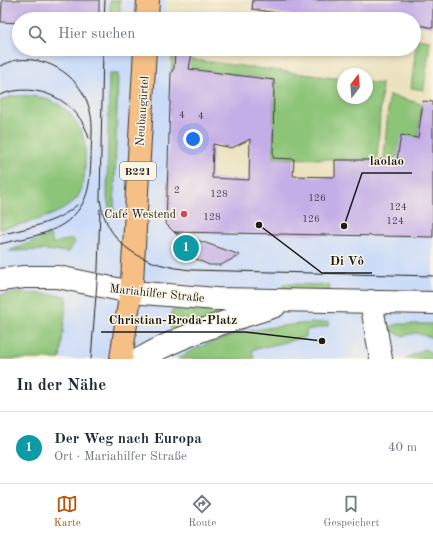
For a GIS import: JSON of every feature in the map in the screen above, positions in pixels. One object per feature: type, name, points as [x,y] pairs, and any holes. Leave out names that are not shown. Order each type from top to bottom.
[{"type":"main road","points":[[147,12],[148,0]]},
{"type":"main road","name":"Neubaugürtel","points":[[131,292],[145,56]]},
{"type":"main road","name":"B221","points":[[121,359],[131,292]]},
{"type":"street","name":"Mariahilfer Straße","points":[[0,280],[24,277],[58,278],[131,292],[216,299],[433,303]]},
{"type":"street","name":"Mariahilfer Straße","points":[[140,359],[161,347],[197,332],[291,300]]},
{"type":"street","points":[[371,301],[381,359]]},
{"type":"shaded area","points":[[0,0],[165,0],[166,12],[12,12],[12,56],[170,56],[171,73],[166,224],[173,231],[433,237],[433,359],[0,359]]},
{"type":"green space","points":[[110,0],[120,0],[120,12],[110,12]]},
{"type":"green space","points":[[421,40],[430,41],[424,90],[411,88],[415,56],[421,56]]},
{"type":"green space","points":[[172,57],[337,78],[337,104],[373,104],[373,83],[382,84],[377,160],[273,158],[274,80],[183,68],[172,71],[171,73]]},
{"type":"green space","points":[[109,74],[118,74],[114,211],[110,211],[107,198]]},
{"type":"green space","points":[[389,95],[422,104],[415,162],[384,160]]},
{"type":"green space","points":[[13,96],[32,96],[50,100],[69,113],[82,133],[84,140],[85,172],[79,196],[72,203],[47,217],[0,229],[0,101]]},
{"type":"green space","points":[[50,235],[53,244],[73,239],[75,242],[69,252],[44,250],[9,251]]},
{"type":"green space","points":[[283,284],[329,285],[330,291],[283,293]]},
{"type":"green space","points":[[11,293],[67,296],[60,359],[0,359],[0,295]]},
{"type":"green space","points":[[172,310],[239,312],[170,337]]},
{"type":"green space","points":[[329,322],[328,326],[307,330],[306,337],[252,350],[254,359],[178,358],[214,341],[251,331],[289,325]]},
{"type":"green space","points":[[399,324],[433,324],[433,338],[416,333],[403,336],[392,331],[389,327]]},
{"type":"green space","points":[[425,349],[433,354],[432,359],[405,359]]},
{"type":"building","points":[[2,0],[99,0],[99,12],[12,12],[12,23],[1,22]]},
{"type":"building","points":[[253,0],[433,0],[433,28],[421,25],[421,12],[270,12],[252,9]]},
{"type":"building","points":[[175,56],[191,56],[189,69],[274,80],[273,158],[294,159],[293,176],[335,177],[335,160],[397,160],[401,135],[418,138],[423,101],[433,102],[433,237],[174,232],[166,224],[171,73],[174,68]],"holes":[[[250,139],[249,180],[212,178],[213,144],[232,148]]]},
{"type":"building","points":[[174,232],[240,255],[221,265],[209,265],[186,254],[195,252]]},
{"type":"tram line","points":[[104,12],[105,0]]},
{"type":"tram line","points":[[103,56],[100,200],[104,217],[111,231],[121,243],[132,252],[145,259],[160,264],[192,270],[433,276]]},
{"type":"tram line","points":[[0,66],[15,60],[30,60],[42,62],[63,72],[72,79],[86,99],[90,111],[92,128],[91,166],[88,190],[82,205],[71,218],[56,228],[37,235],[0,244]]},
{"type":"tram line","points":[[0,95],[14,91],[28,90],[41,92],[54,97],[66,104],[76,113],[84,125],[89,138]]},
{"type":"tram line","points":[[0,235],[50,221],[60,217],[77,205]]},
{"type":"tram line","points":[[91,359],[98,269],[100,209]]},
{"type":"place","name":"Café Westend","points":[[184,214]]},
{"type":"place","name":"Di Vô","points":[[259,225]]},
{"type":"place","name":"laolao","points":[[344,226]]},
{"type":"place","name":"Der Weg nach Europa","points":[[186,248]]},
{"type":"place","name":"Christian-Broda-Platz","points":[[322,341]]}]
